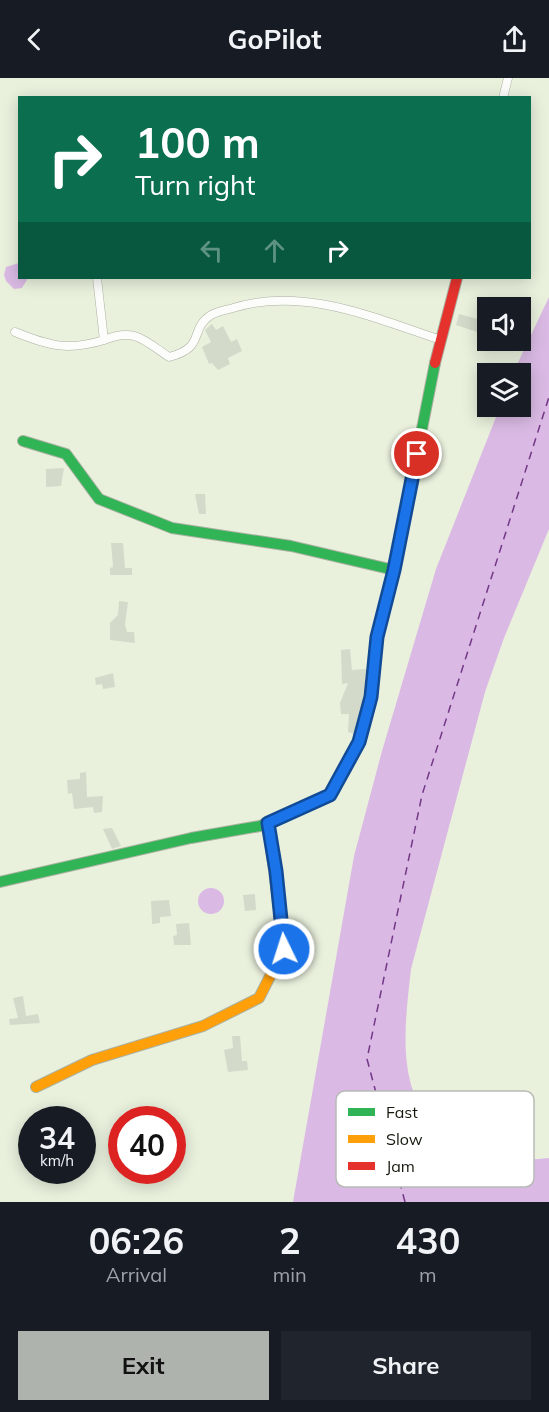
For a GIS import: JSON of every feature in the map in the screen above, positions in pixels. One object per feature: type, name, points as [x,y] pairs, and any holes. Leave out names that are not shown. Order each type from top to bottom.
[{"type":"street","points":[[504,96],[508,78]]},
{"type":"street","points":[[97,279],[104,340]]},
{"type":"street","points":[[0,882],[268,823],[330,795],[355,752],[371,697],[377,637],[394,570],[441,340],[457,279]]},
{"type":"street","points":[[15,332],[39,342],[64,348],[125,333],[144,338],[169,357],[186,353],[195,342],[201,325],[212,314],[256,301],[268,300],[336,305],[441,340]]},
{"type":"street","points":[[23,441],[66,454],[99,499],[172,528],[291,546],[394,570]]},
{"type":"street","points":[[36,1087],[92,1060],[203,1026],[258,998],[284,949],[276,871],[268,823]]},
{"type":"shaded area","points":[[18,263],[18,279],[27,279],[22,288],[14,289],[6,281],[4,275],[6,267]]},
{"type":"shaded area","points":[[549,297],[549,529],[504,638],[485,692],[411,969],[406,1014],[406,1060],[414,1091],[336,1091],[336,1187],[534,1187],[534,1159],[549,1158],[549,1202],[293,1202],[354,856],[382,751],[436,569],[496,417],[531,417],[531,363],[518,363],[523,351],[531,351],[531,335]]},
{"type":"shaded area","points":[[211,888],[220,892],[224,901],[220,910],[211,914],[202,910],[198,901],[202,892]]},
{"type":"building","points":[[459,314],[477,319],[477,332],[456,325]]},
{"type":"building","points":[[212,324],[216,330],[223,326],[231,342],[237,339],[242,351],[228,358],[230,364],[218,370],[212,363],[209,364],[202,347],[211,342],[205,330]]},
{"type":"building","points":[[64,468],[61,486],[46,487],[46,469]]},
{"type":"building","points":[[195,494],[205,494],[206,514],[199,514]]},
{"type":"building","points":[[111,543],[123,543],[125,568],[132,568],[132,575],[110,575],[110,568],[113,567]]},
{"type":"building","points":[[119,601],[128,602],[125,625],[127,632],[134,632],[135,643],[110,640],[110,623],[118,615]]},
{"type":"building","points":[[350,649],[352,670],[366,669],[364,696],[354,734],[348,732],[349,714],[341,714],[340,703],[348,683],[342,684],[341,650]]},
{"type":"building","points":[[113,673],[115,687],[103,689],[102,684],[96,685],[95,678]]},
{"type":"building","points":[[86,772],[87,797],[103,796],[102,812],[94,813],[93,807],[74,809],[72,793],[68,794],[67,780],[80,779],[80,773]]},
{"type":"building","points":[[112,828],[121,846],[112,849],[103,829]]},
{"type":"building","points":[[255,894],[256,910],[245,911],[243,895]]},
{"type":"building","points":[[169,900],[171,916],[160,917],[160,923],[152,924],[151,901]]},
{"type":"building","points":[[189,923],[191,945],[174,945],[173,936],[177,935],[176,924]]},
{"type":"building","points":[[23,996],[26,1016],[38,1014],[40,1023],[10,1025],[9,1019],[18,1018],[13,998]]},
{"type":"building","points":[[232,1036],[240,1036],[242,1061],[247,1061],[248,1070],[228,1072],[224,1050],[233,1048]]},
{"type":"ferry route","points":[[376,1091],[367,1059],[422,795],[549,397]]},
{"type":"ferry route","points":[[401,1187],[405,1202]]},
{"type":"traffic: fast","points":[[0,882],[191,838],[260,826],[330,795],[359,743],[371,697],[377,637],[394,570],[435,363]]},
{"type":"traffic: fast","points":[[23,441],[66,454],[99,499],[172,528],[291,546],[394,570]]},
{"type":"traffic: slow","points":[[36,1087],[92,1060],[203,1026],[259,998],[284,949],[268,823]]},
{"type":"traffic: jam","points":[[435,363],[457,279]]},
{"type":"route","points":[[284,949],[276,871],[268,823],[330,795],[355,752],[371,697],[377,637],[394,570],[417,454]]}]
